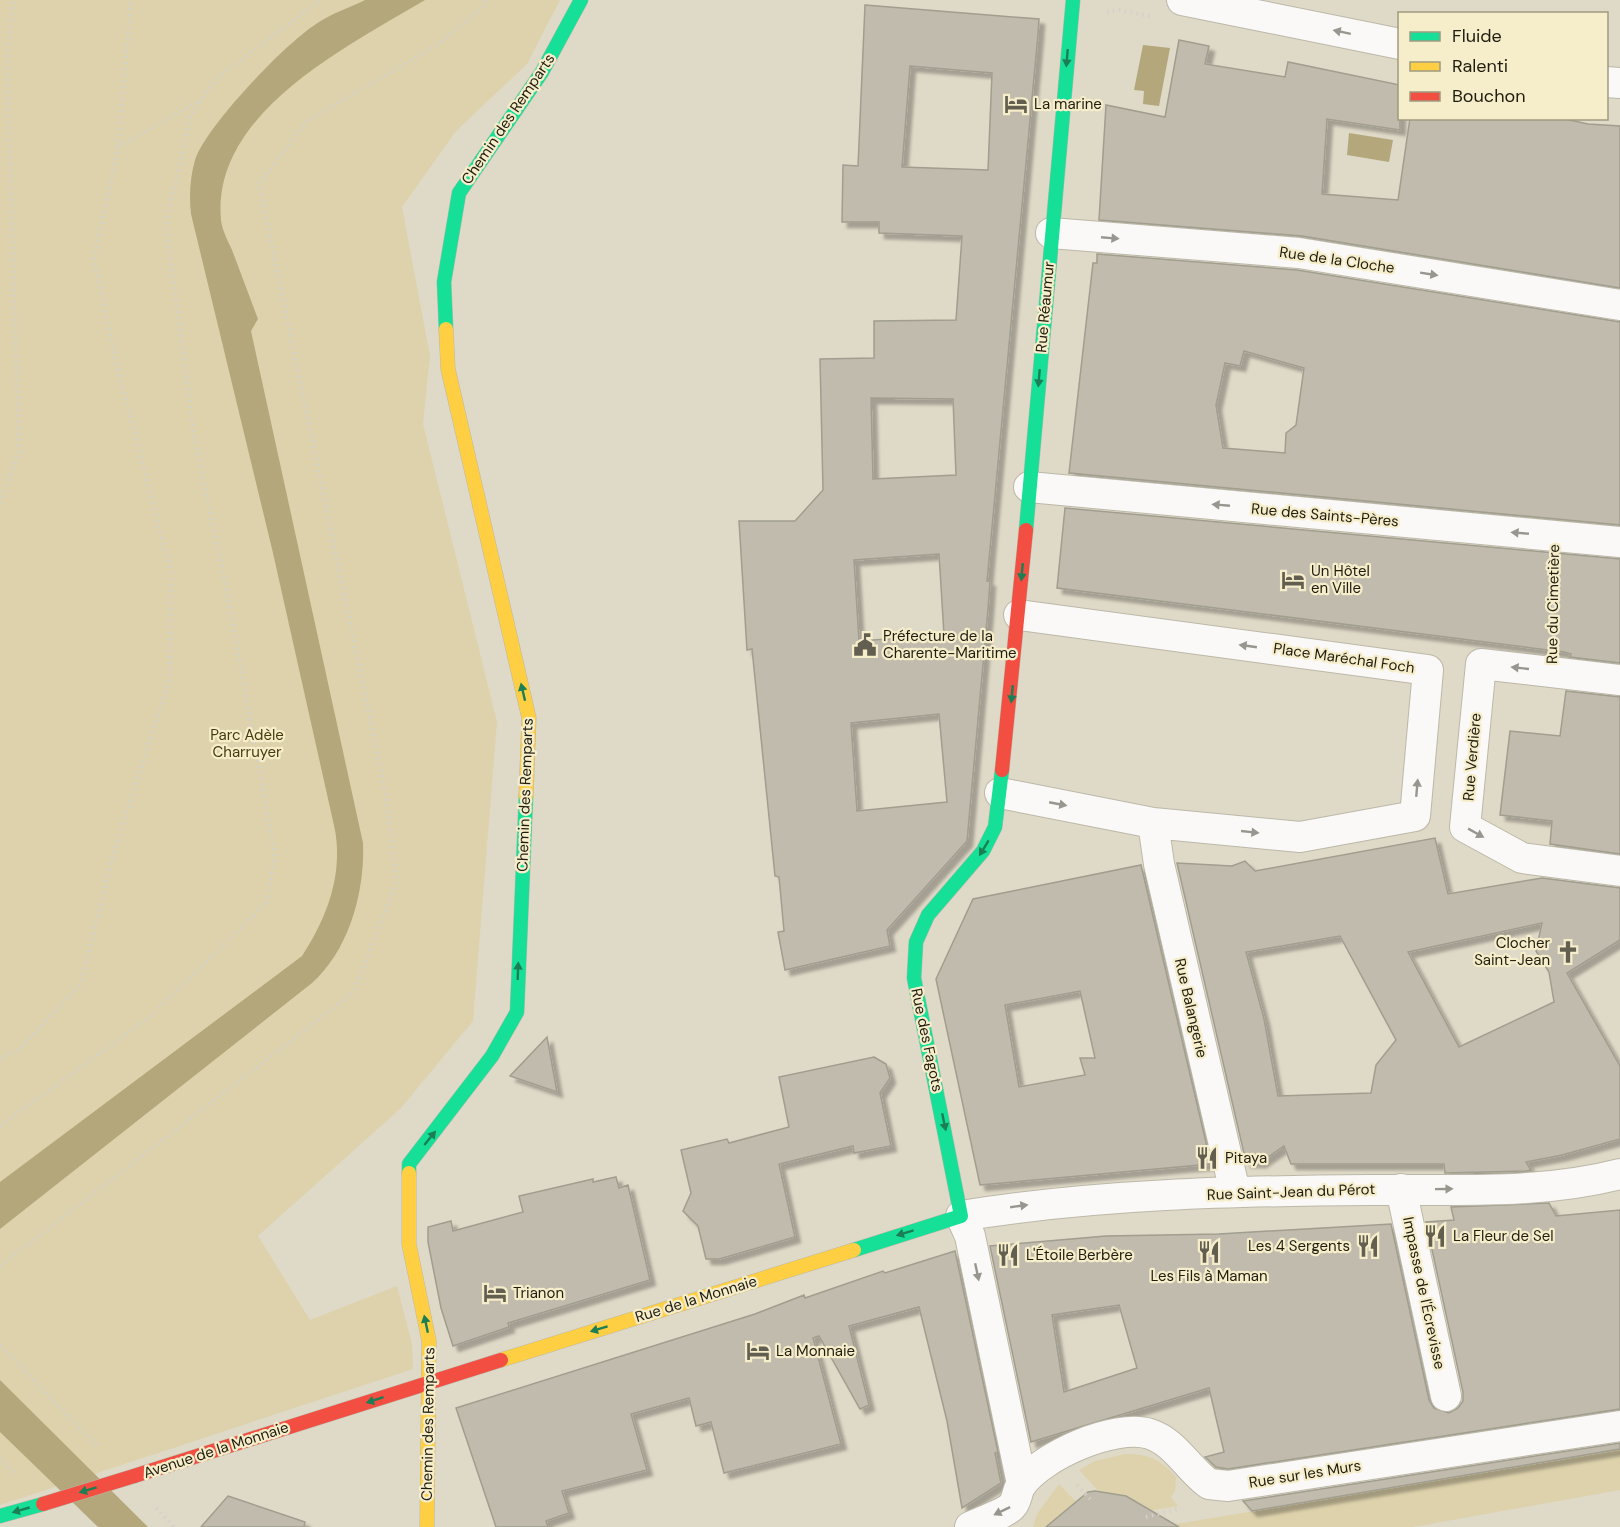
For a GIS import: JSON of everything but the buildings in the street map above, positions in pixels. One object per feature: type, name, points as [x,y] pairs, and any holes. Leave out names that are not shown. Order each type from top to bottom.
[{"type":"street","name":"Chemin des Remparts","points":[[427,1527],[431,1382],[429,1341],[409,1244],[409,1164],[492,1056],[517,1012],[529,718],[448,369],[444,282],[459,193],[542,72],[581,0]]},
{"type":"street","name":"Rue Réaumur","points":[[1018,615],[1073,0]]},
{"type":"street","points":[[1182,0],[1282,10],[1398,43]]},
{"type":"street","name":"Rue de la Cloche","points":[[1052,234],[1299,253],[1620,305]]},
{"type":"street","name":"Rue des Saints-Pères","points":[[1029,487],[1620,542]]},
{"type":"street","name":"Rue des Fagots","points":[[1018,615],[995,827],[983,852],[928,915],[916,942],[914,978],[961,1216],[970,1236],[1022,1484]]},
{"type":"street","name":"Place Maréchal Foch","points":[[1000,793],[1153,823],[1300,837],[1415,816],[1428,670],[1018,615]]},
{"type":"street","name":"Rue Verdière","points":[[1620,680],[1481,664],[1465,827],[1522,858],[1620,871]]},
{"type":"street","name":"Rue Balangerie","points":[[1153,823],[1159,864],[1234,1192]]},
{"type":"street","name":"Rue Saint-Jean du Pérot","points":[[961,1216],[1025,1205],[1234,1192],[1506,1188],[1568,1184],[1620,1174]]},
{"type":"street","name":"Impasse de l'Écrevisse","points":[[1401,1190],[1446,1396]]},
{"type":"street","name":"Rue de la Monnaie","points":[[431,1382],[961,1216]]},
{"type":"street","name":"Avenue de la Monnaie","points":[[0,1516],[431,1382]]},
{"type":"street","name":"Rue sur les Murs","points":[[970,1527],[1012,1507],[1022,1484],[1054,1456],[1095,1439],[1125,1432],[1149,1434],[1171,1446],[1199,1477],[1209,1484],[1228,1486],[1620,1426]]},
{"type":"path","points":[[0,503],[19,453],[7,63],[13,0]]},
{"type":"path","points":[[0,1058],[21,1048],[80,985],[114,849],[170,678],[171,572],[116,363],[94,258],[118,147],[131,0]]},
{"type":"path","points":[[0,1126],[152,1016],[266,903],[275,855],[229,604],[193,428],[166,225],[190,117],[203,98],[218,77],[321,0]]},
{"type":"path","points":[[0,1266],[354,992],[397,881],[385,791],[259,184],[307,121],[437,45],[483,7],[486,0]]},
{"type":"path","points":[[118,147],[203,98]]},
{"type":"path","name":"Rue du Cimetière","points":[[1552,671],[1554,536]]},
{"type":"path","points":[[0,1345],[101,1450]]},
{"type":"path","points":[[153,1504],[174,1527]]},
{"type":"path","points":[[1146,1518],[1178,1509]]},
{"type":"green space","name":"Parc Adèle Charruyer","points":[[0,0],[560,0],[527,64],[456,131],[402,207],[430,356],[423,424],[497,722],[473,1021],[400,1109],[258,1236],[310,1320],[397,1286],[412,1344],[413,1369],[0,1505]]},
{"type":"green space","points":[[1620,1449],[1620,1490],[1413,1527],[1159,1527]]},
{"type":"green space","points":[[1125,1454],[1154,1459],[1170,1471],[1176,1477],[1175,1491],[1171,1497],[1178,1506],[1142,1512],[1103,1496],[1079,1470],[1095,1461]]},
{"type":"green space","points":[[1059,1484],[1079,1505],[1062,1527],[1033,1527],[1037,1514]]},
{"type":"shaded area","points":[[365,0],[425,0],[324,62],[290,87],[261,115],[238,147],[224,182],[221,220],[258,319],[251,331],[363,843],[361,881],[352,919],[336,954],[312,983],[0,1229],[0,1182],[302,956],[319,927],[331,896],[337,863],[335,830],[273,553],[191,214],[190,194],[193,167],[202,145],[248,87],[302,34],[333,14]]},
{"type":"shaded area","points":[[1143,45],[1170,48],[1159,106],[1143,104],[1144,91],[1134,90]]},
{"type":"shaded area","points":[[1349,133],[1393,140],[1389,162],[1347,155]]},
{"type":"shaded area","points":[[0,1380],[148,1527],[98,1527],[0,1432]]},
{"type":"traffic: fast","points":[[446,329],[444,282],[459,193],[542,72],[581,0]]},
{"type":"traffic: fast","points":[[1026,530],[1073,0]]},
{"type":"traffic: fast","points":[[854,1250],[961,1216],[914,978],[916,942],[928,915],[983,851],[995,827],[1002,770]]},
{"type":"traffic: fast","points":[[409,1173],[409,1164],[492,1056],[517,1012],[526,796]]},
{"type":"traffic: fast","points":[[0,1516],[43,1504]]},
{"type":"traffic: slow","points":[[446,329],[448,369],[529,718],[526,796]]},
{"type":"traffic: slow","points":[[409,1173],[409,1244],[429,1341],[427,1527]]},
{"type":"traffic: slow","points":[[501,1360],[854,1250]]},
{"type":"traffic: jam","points":[[1002,770],[1026,530]]},
{"type":"traffic: jam","points":[[134,1476],[501,1360]]},
{"type":"traffic: jam","points":[[43,1504],[134,1476]]},
{"type":"place","name":"La marine","points":[[1016,104]]},
{"type":"place","name":"Un Hôtel en Ville","points":[[1293,580]]},
{"type":"place","name":"Préfecture de la Charente-Maritime","points":[[865,645]]},
{"type":"place","name":"Clocher Saint-Jean","points":[[1568,952]]},
{"type":"place","name":"Pitaya","points":[[1207,1158]]},
{"type":"place","name":"La Fleur de Sel","points":[[1435,1236]]},
{"type":"place","name":"Les 4 Sergents","points":[[1368,1246]]},
{"type":"place","name":"Les Fils à Maman","points":[[1209,1252]]},
{"type":"place","name":"L'Étoile Berbère","points":[[1008,1255]]},
{"type":"place","name":"Trianon","points":[[495,1293]]},
{"type":"place","name":"La Monnaie","points":[[758,1351]]}]
